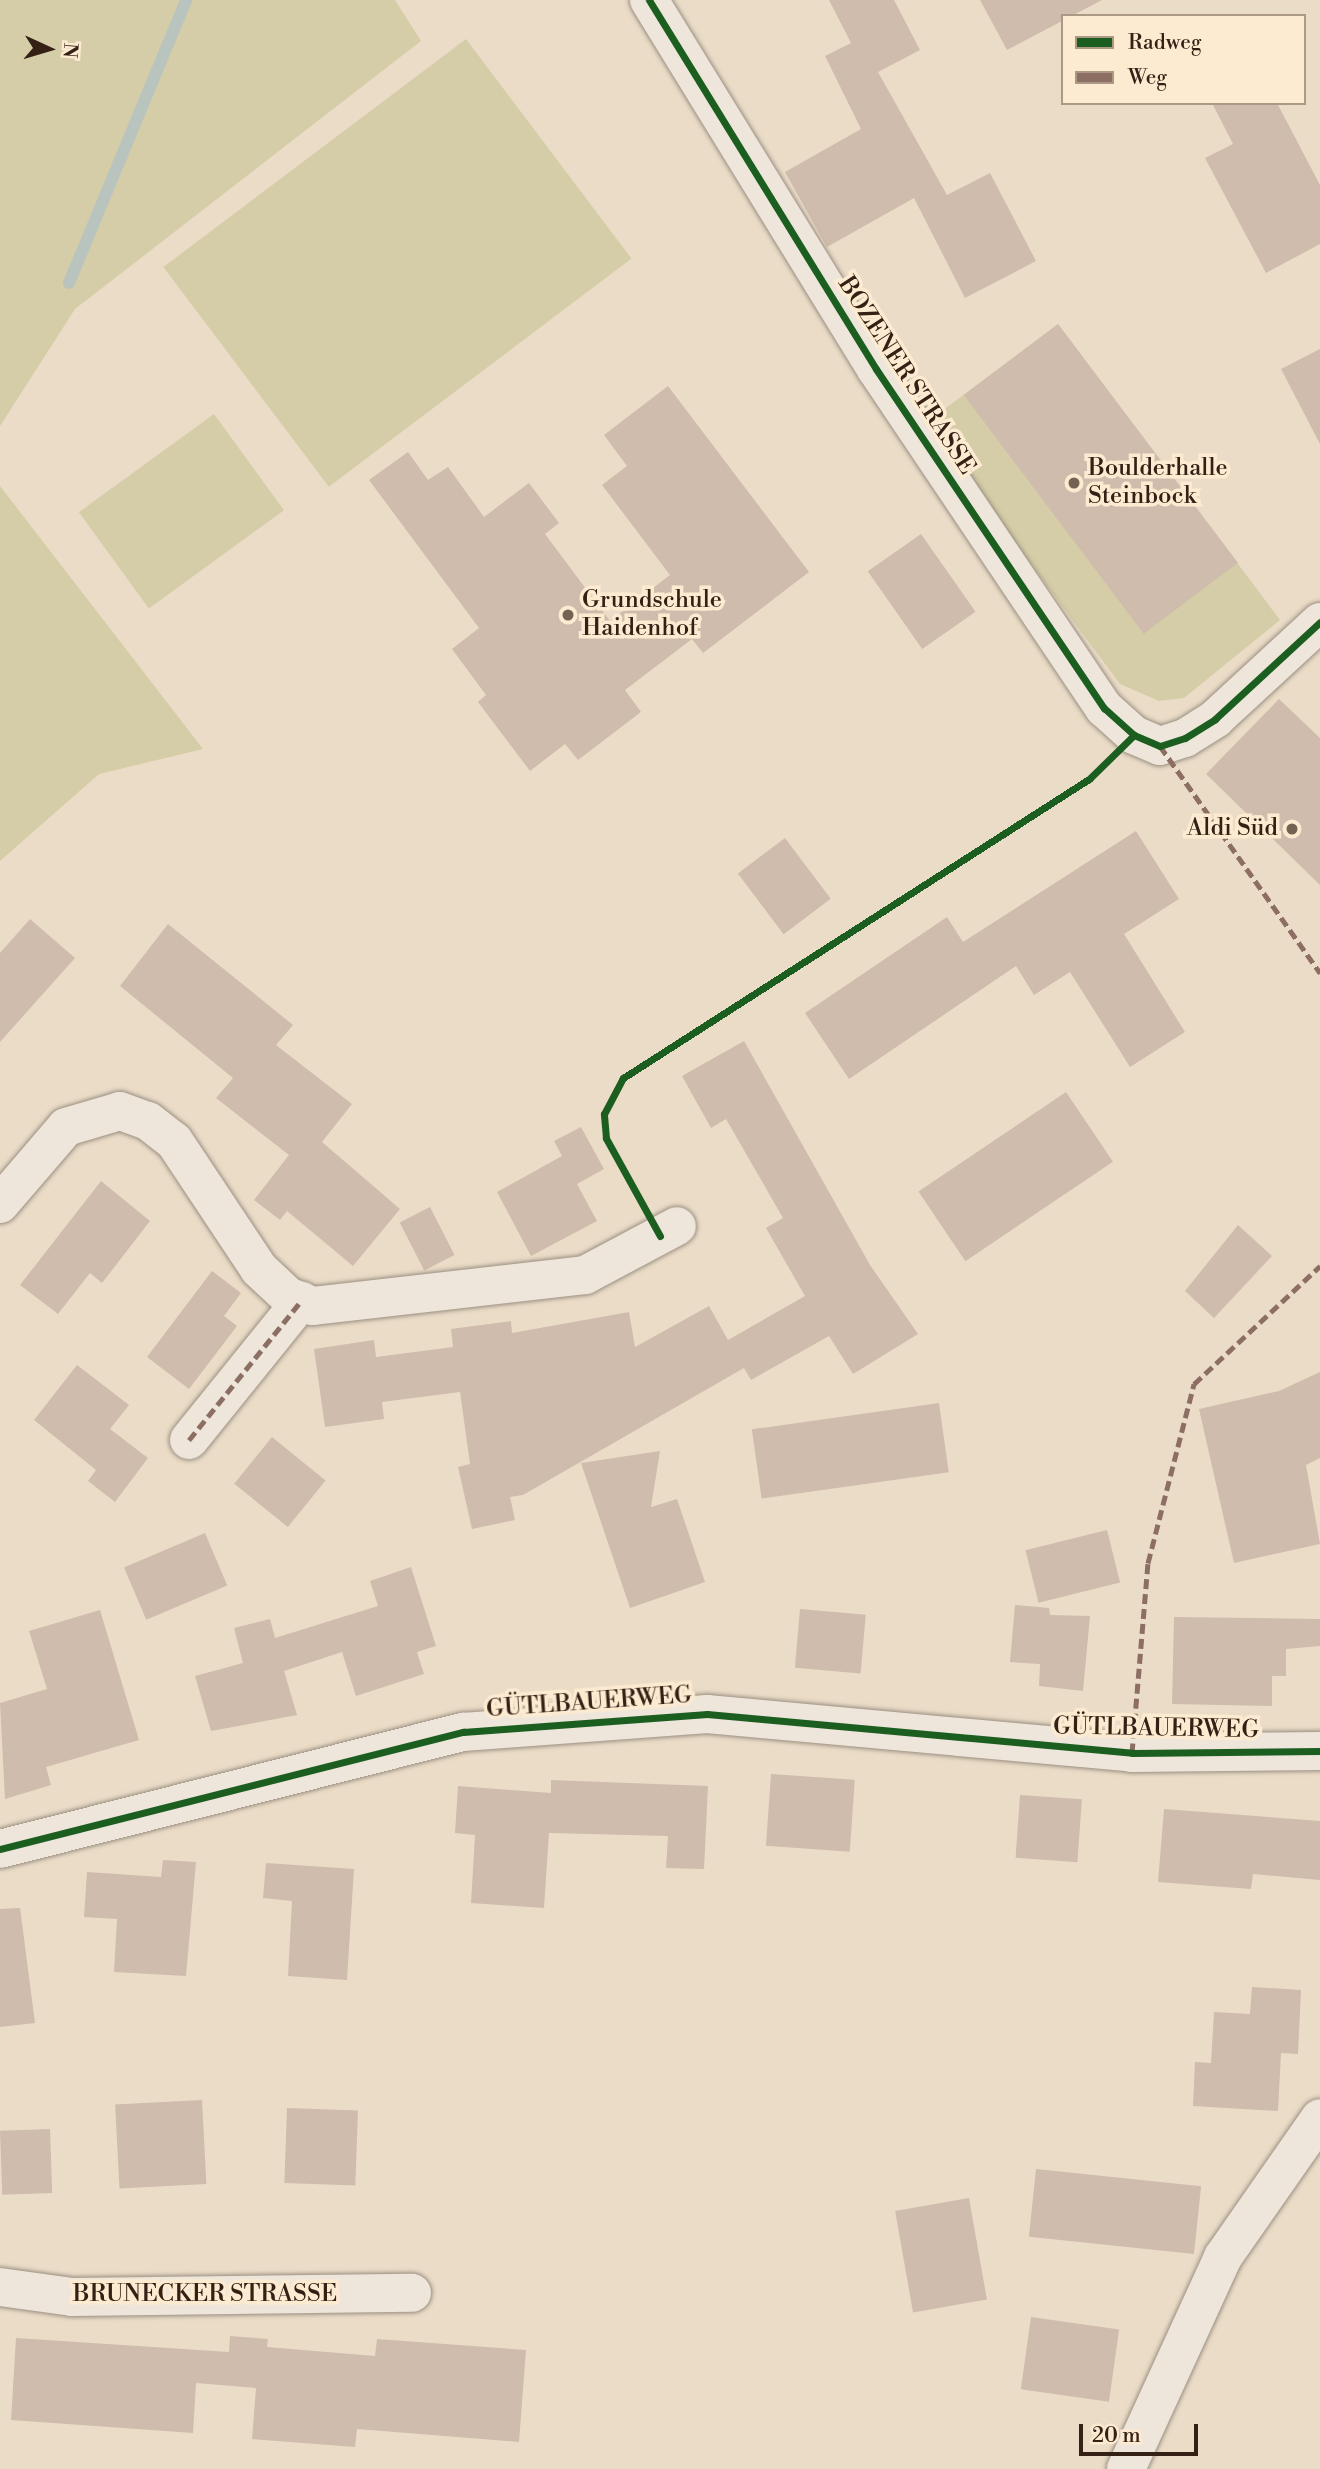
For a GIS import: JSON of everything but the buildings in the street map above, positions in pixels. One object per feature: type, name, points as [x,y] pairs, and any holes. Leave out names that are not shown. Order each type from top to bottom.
[{"type":"street","name":"BOZENER STRASSE","points":[[649,0],[869,358],[1104,708],[1134,735],[1160,746],[1214,719],[1320,622]]},
{"type":"street","points":[[0,1204],[66,1127],[120,1111],[148,1121],[174,1141],[259,1269],[301,1301],[356,1306],[586,1275],[677,1226]]},
{"type":"street","points":[[189,1440],[301,1301]]},
{"type":"street","name":"GÜTLBAUERWEG","points":[[0,1849],[474,1731],[707,1714],[1132,1753],[1320,1751]]},
{"type":"street","points":[[1126,2469],[1223,2257],[1320,2118]]},
{"type":"street","name":"BRUNECKER STRASSE","points":[[0,2287],[72,2297],[412,2293]]},
{"type":"shaded area","points":[[0,0],[395,0],[421,41],[75,309],[0,426]]},
{"type":"shaded area","points":[[466,39],[631,259],[329,487],[163,267]]},
{"type":"shaded area","name":"Boulderhalle Steinbock","points":[[1058,324],[1280,620],[1184,698],[1159,701],[1120,684],[926,423]]},
{"type":"shaded area","points":[[214,414],[284,510],[149,608],[79,512]]},
{"type":"shaded area","points":[[0,486],[203,749],[99,774],[0,861]]},
{"type":"waterway","points":[[69,283],[186,0]]},
{"type":"marked path","points":[[1160,746],[1320,973]]},
{"type":"marked path","points":[[1132,1753],[1148,1563],[1194,1384],[1320,1266]]},
{"type":"marked path","points":[[189,1440],[301,1301]]},
{"type":"cycle path","points":[[649,0],[876,369],[1104,708],[1134,735],[1160,746],[1185,738],[1215,719],[1320,622]]},
{"type":"cycle path","points":[[660,1236],[606,1138],[604,1114],[623,1078],[1089,779],[1134,735]]},
{"type":"cycle path","points":[[0,1849],[463,1732],[707,1714],[1132,1753],[1320,1751]]},
{"type":"place","name":"Boulderhalle Steinbock","points":[[1074,483]]},
{"type":"place","name":"Grundschule Haidenhof","points":[[568,615]]},
{"type":"place","name":"Aldi Süd","points":[[1292,829]]}]
